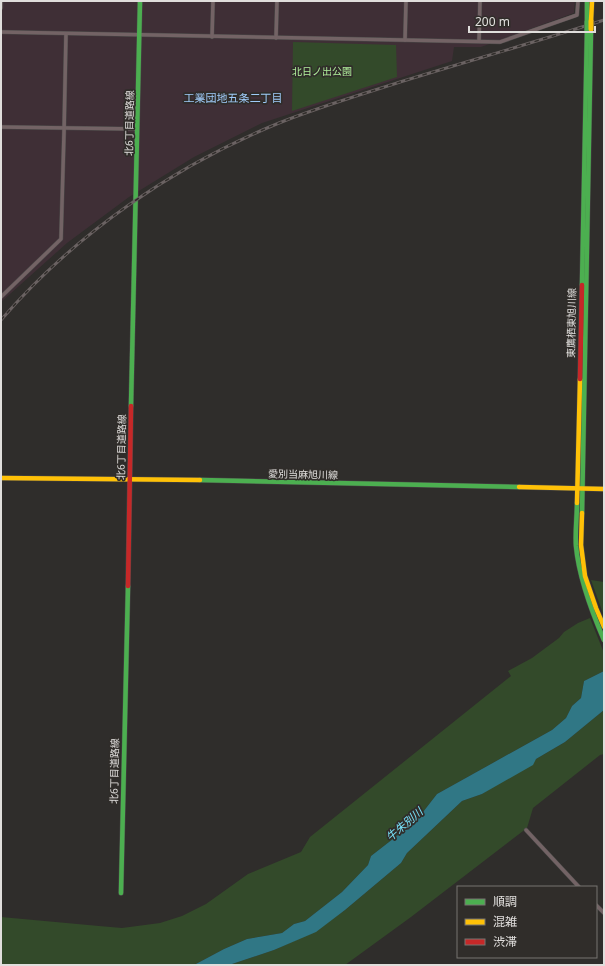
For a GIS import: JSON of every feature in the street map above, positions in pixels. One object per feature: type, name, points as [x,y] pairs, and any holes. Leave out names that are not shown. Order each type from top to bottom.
[{"type":"main road","name":"北6丁目道路線","points":[[121,893],[140,1]]},
{"type":"main road","name":"東鷹栖東旭川線","points":[[587,1],[589,29],[579,489],[582,561],[604,640]]},
{"type":"main road","name":"東鷹栖東旭川線","points":[[589,22],[592,1]]},
{"type":"main road","name":"愛別当麻旭川線","points":[[1,478],[604,489]]},
{"type":"street","points":[[1,1],[1,8]]},
{"type":"street","points":[[212,37],[213,1]]},
{"type":"street","points":[[276,38],[277,1]]},
{"type":"street","points":[[405,40],[406,1]]},
{"type":"street","points":[[479,42],[480,1]]},
{"type":"street","points":[[1,32],[500,42],[577,15],[578,1]]},
{"type":"street","points":[[1,296],[61,239],[66,34]]},
{"type":"street","points":[[1,127],[137,129]]},
{"type":"street","points":[[526,830],[578,886]]},
{"type":"shaded area","points":[[1,1],[575,1],[574,13],[481,47],[454,47],[452,61],[262,123],[194,157],[129,197],[67,243],[1,302]]},
{"type":"green space","name":"北日ノ出公園","points":[[293,42],[396,45],[397,77],[292,111]]},
{"type":"green space","points":[[591,580],[604,582],[604,616]]},
{"type":"green space","points":[[590,618],[604,653],[604,671],[584,681],[581,698],[572,706],[566,718],[552,730],[437,794],[416,821],[371,856],[368,865],[342,892],[305,921],[294,924],[282,933],[247,939],[194,965],[1,965],[1,917],[122,928],[160,923],[182,916],[206,904],[248,874],[301,852],[310,837],[511,676],[508,671],[532,658],[559,638],[564,632],[578,623]]},
{"type":"green space","points":[[604,710],[604,754],[600,755],[533,808],[527,828],[411,917],[345,965],[229,965],[274,950],[316,931],[345,910],[401,863],[407,853],[462,801],[482,794],[565,742]]},
{"type":"water","name":"牛朱別川","points":[[604,671],[604,710],[565,742],[536,759],[533,765],[482,794],[462,801],[407,853],[401,863],[316,932],[274,950],[229,965],[194,965],[247,939],[282,933],[294,924],[305,921],[342,892],[368,865],[371,856],[416,821],[437,794],[552,730],[566,718],[572,706],[581,698],[584,681]]},
{"type":"railway","points":[[1,320],[30,288],[94,231],[165,181],[240,140],[279,123],[340,101],[604,20]]},
{"type":"traffic: fast","points":[[131,406],[140,1]]},
{"type":"traffic: fast","points":[[587,1],[587,22]]},
{"type":"traffic: fast","points":[[587,22],[587,30]]},
{"type":"traffic: fast","points":[[582,513],[591,29]]},
{"type":"traffic: fast","points":[[582,285],[587,30]]},
{"type":"traffic: fast","points":[[200,480],[519,487]]},
{"type":"traffic: fast","points":[[577,503],[576,541],[580,570],[590,606],[604,640]]},
{"type":"traffic: fast","points":[[121,893],[128,586]]},
{"type":"traffic: slow","points":[[591,21],[592,1]]},
{"type":"traffic: slow","points":[[591,21],[591,29]]},
{"type":"traffic: slow","points":[[577,503],[580,379]]},
{"type":"traffic: slow","points":[[1,478],[200,480]]},
{"type":"traffic: slow","points":[[519,487],[604,489]]},
{"type":"traffic: slow","points":[[582,513],[581,545],[585,576],[604,627]]},
{"type":"traffic: jam","points":[[580,379],[582,285]]},
{"type":"traffic: jam","points":[[128,586],[131,406]]},
{"type":"district","name":"工業団地五条二丁目","points":[[233,97]]}]
